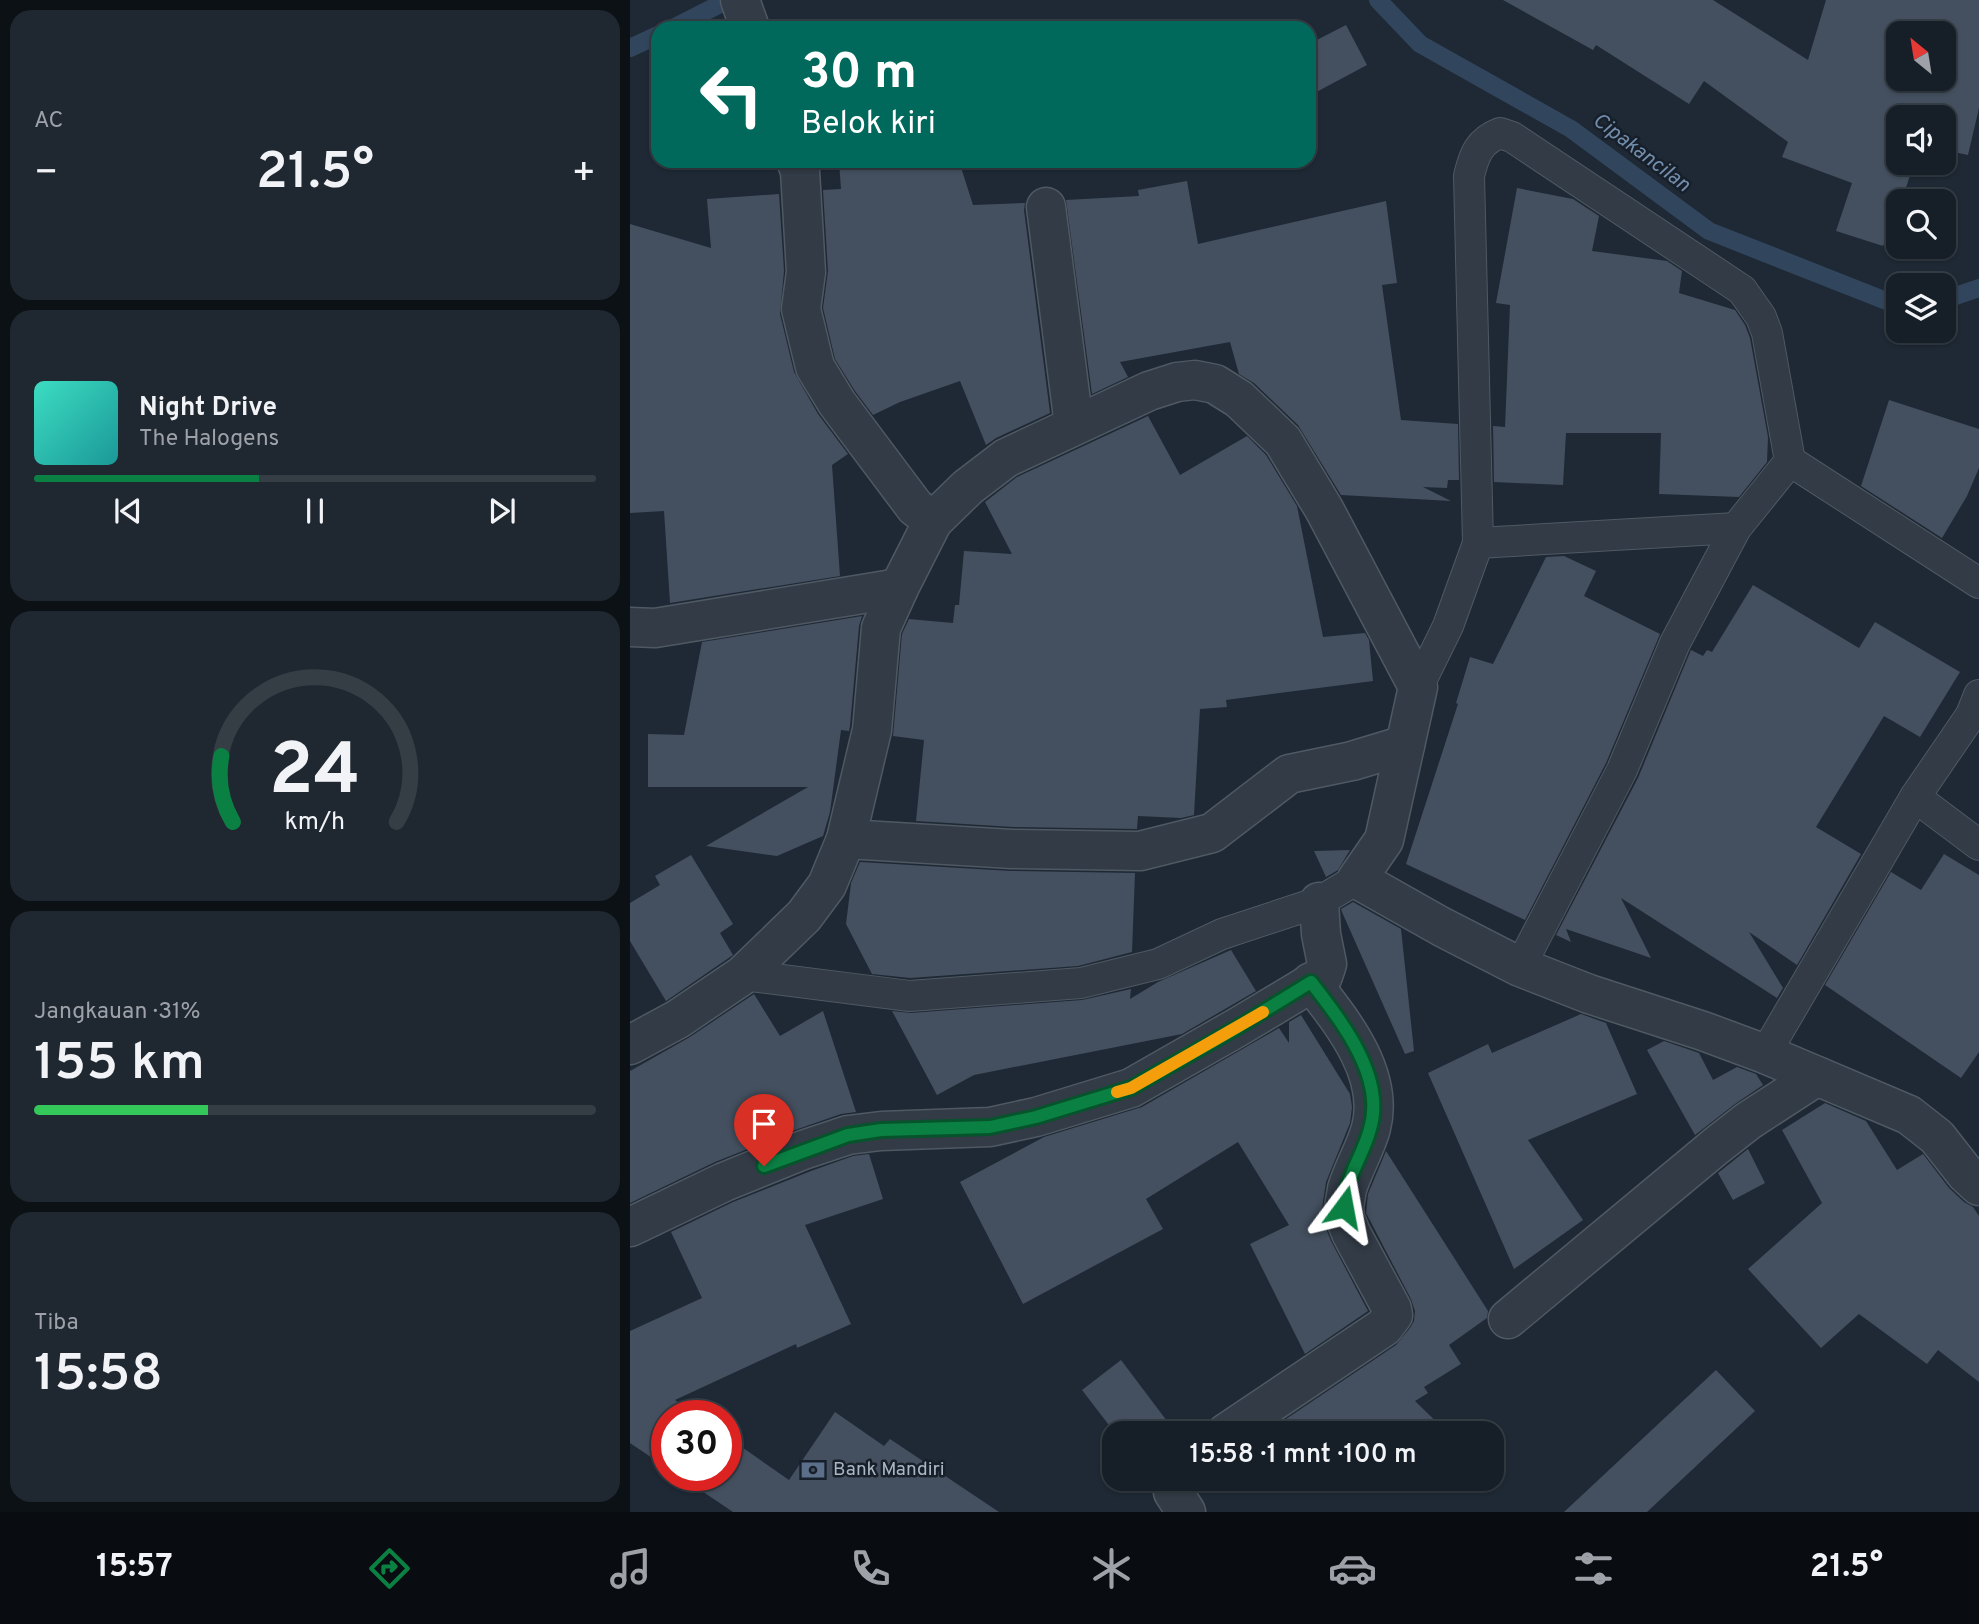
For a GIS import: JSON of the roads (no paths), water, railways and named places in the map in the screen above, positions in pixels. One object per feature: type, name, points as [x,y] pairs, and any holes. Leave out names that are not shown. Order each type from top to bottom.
[{"type":"street","points":[[740,0],[748,21]]},
{"type":"street","points":[[799,168],[806,272],[801,309],[815,367],[837,403],[915,507],[933,521]]},
{"type":"street","points":[[1046,207],[1074,425]]},
{"type":"street","points":[[630,1045],[678,1019],[743,975],[804,916],[827,885],[846,839],[872,730],[881,628],[898,588],[933,521],[968,487],[1006,458],[1149,391],[1177,382],[1195,380],[1214,384],[1239,399],[1283,441],[1324,509],[1418,687],[1384,840],[1357,879],[1520,967],[1765,1054],[1909,1115],[1937,1137],[1979,1186]]},
{"type":"street","points":[[630,627],[655,628],[898,588]]},
{"type":"street","points":[[846,839],[1012,849],[1140,851],[1212,833],[1289,774],[1352,761],[1405,745]]},
{"type":"street","points":[[630,1227],[724,1182],[848,1135],[881,1130],[990,1127],[1036,1117],[1131,1088],[1323,976],[1327,964],[1321,934],[1319,902]]},
{"type":"street","points":[[1244,1421],[1384,1327],[1393,1315],[1345,1218],[1347,1189],[1370,1129],[1374,1107],[1369,1080],[1362,1057],[1332,1009],[1311,982]]},
{"type":"street","points":[[1508,1319],[1748,1121],[1816,1076]]},
{"type":"street","points":[[1173,1491],[1186,1512]]},
{"type":"lane","points":[[1418,687],[1448,626],[1478,542],[1469,176],[1474,156],[1482,144],[1500,133],[1512,137],[1742,290],[1761,317],[1766,333],[1790,461],[1979,583]]},
{"type":"lane","points":[[1520,967],[1622,770],[1675,643],[1736,528],[1790,461]]},
{"type":"lane","points":[[1478,542],[1736,528]]},
{"type":"lane","points":[[1765,1054],[1915,797],[1971,715],[1979,695]]},
{"type":"lane","points":[[1915,797],[1979,845]]},
{"type":"lane","points":[[743,975],[910,996],[1081,983],[1158,964],[1222,934],[1319,902],[1357,879]]},
{"type":"waterway","name":"Cipakancilan","points":[[687,21],[728,0]]},
{"type":"waterway","name":"Cipakancilan","points":[[1378,0],[1420,44],[1571,129],[1709,231],[1886,301]]},
{"type":"waterway","name":"Cipakancilan","points":[[630,48],[651,38]]},
{"type":"waterway","name":"Cipakancilan","points":[[1956,296],[1979,288]]},
{"type":"place","name":"Bank Mandiri","points":[[813,1470]]}]
